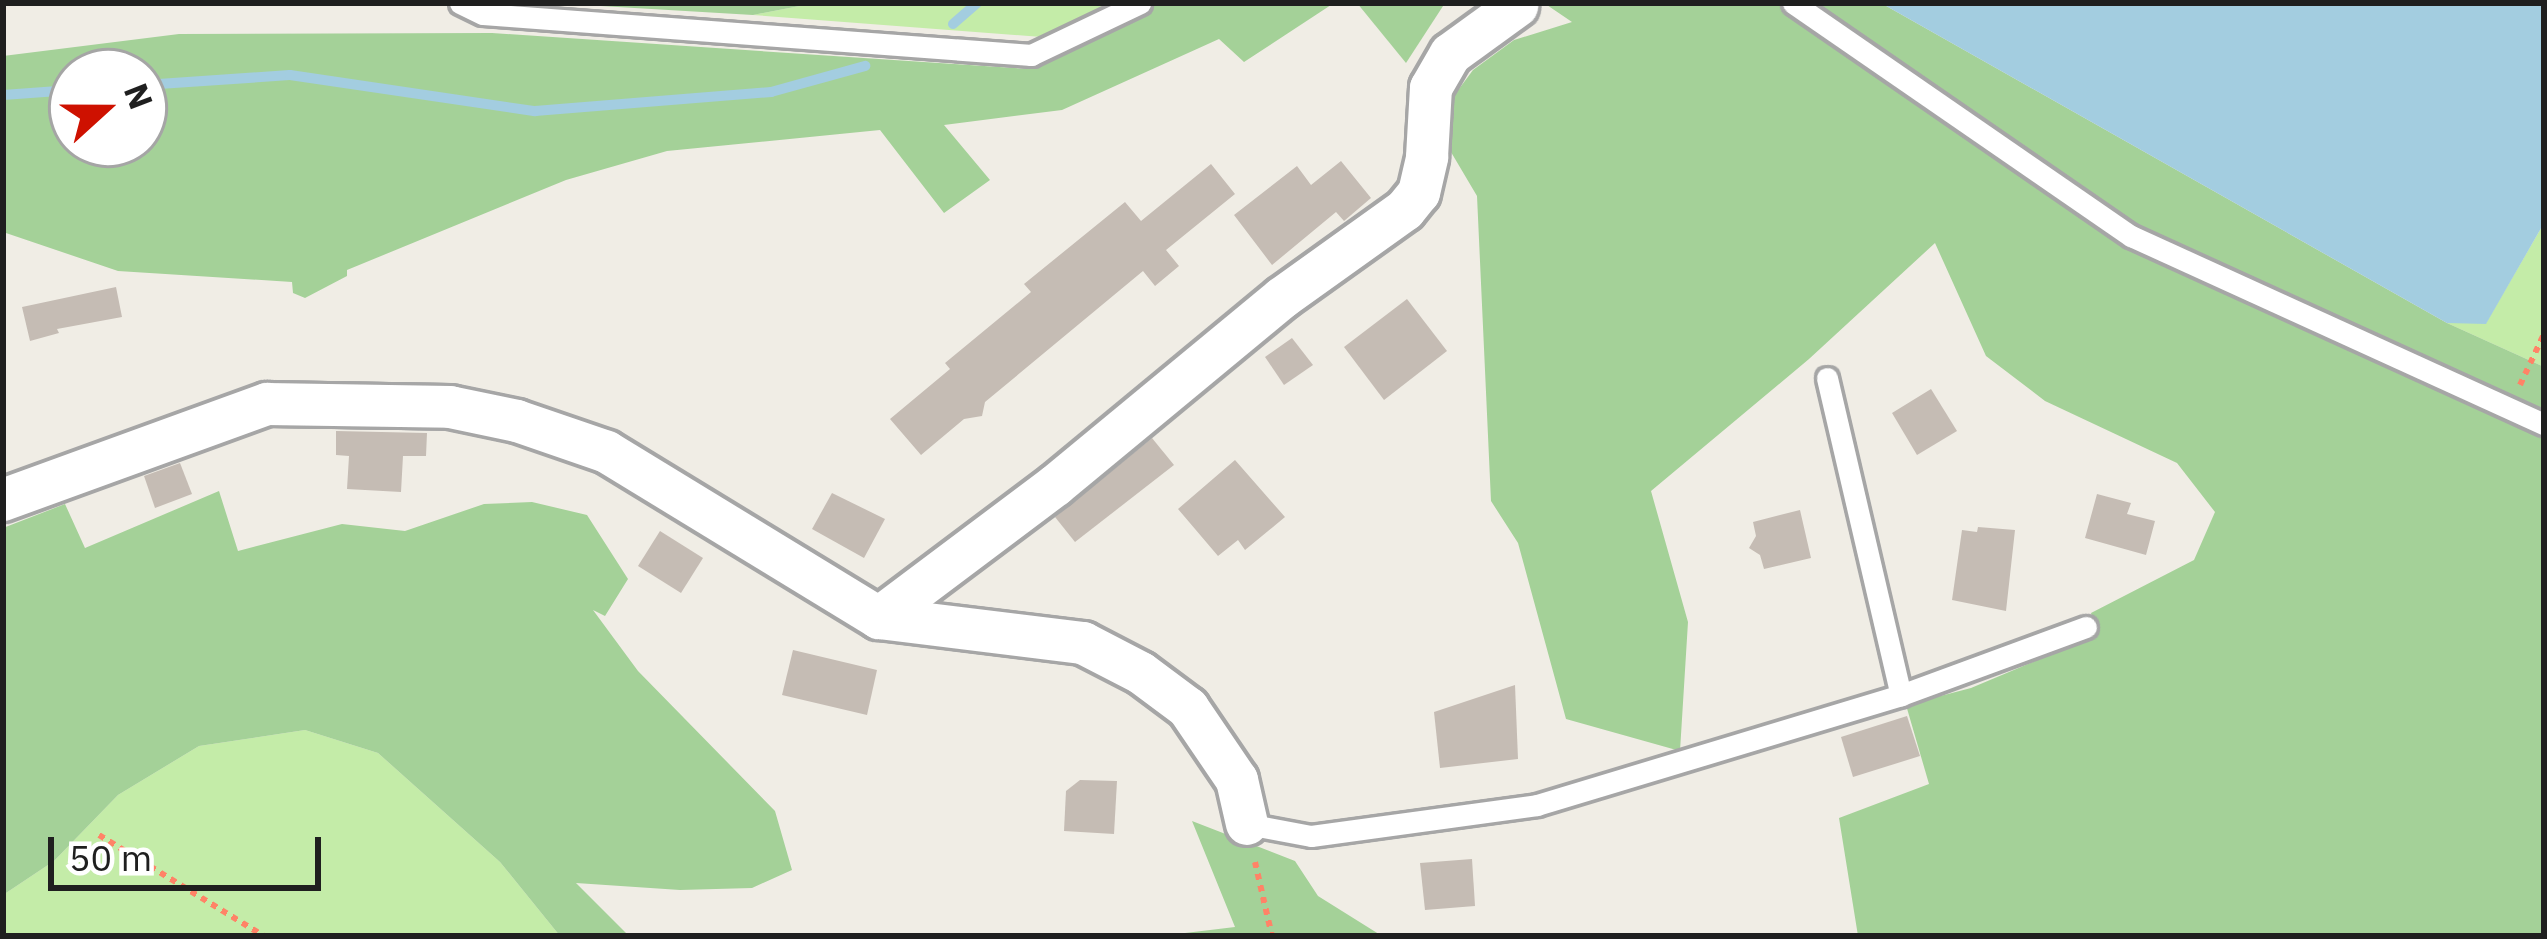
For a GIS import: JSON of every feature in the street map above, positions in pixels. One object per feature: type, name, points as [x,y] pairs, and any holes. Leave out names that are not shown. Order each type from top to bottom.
[{"type":"street","points":[[879,618],[1056,485],[1282,298],[1406,210],[1419,193],[1431,88],[1451,54],[1517,5]]},
{"type":"street","points":[[3,500],[267,404],[450,407],[517,422],[607,452],[879,618],[1083,643],[1141,673],[1188,708],[1237,780],[1246,824]]},
{"type":"lane","points":[[460,3],[483,14],[1031,55],[1140,3]]},
{"type":"lane","points":[[1793,3],[2131,236],[2544,424]]},
{"type":"lane","points":[[1827,379],[1901,695]]},
{"type":"lane","points":[[1246,824],[1311,836],[1537,805],[1901,695],[2086,627]]},
{"type":"path","points":[[2509,409],[2544,334]]},
{"type":"path","points":[[1246,824],[1272,936]]},
{"type":"path","points":[[99,835],[264,936]]},
{"type":"green space","points":[[550,3],[815,3],[753,15]]},
{"type":"green space","points":[[815,3],[1109,3],[1042,37],[753,15]]},
{"type":"green space","points":[[1151,3],[1334,3],[1244,62],[1219,39],[1062,110],[944,125],[990,180],[944,213],[880,130],[667,151],[566,180],[347,270],[347,276],[305,298],[293,293],[292,282],[118,271],[3,232],[3,56],[48,50],[48,168],[168,168],[168,48],[67,48],[179,34],[492,33],[1028,69]]},
{"type":"green space","points":[[1357,3],[1445,3],[1406,63]]},
{"type":"green space","points":[[1544,3],[1881,3],[2447,323],[2544,367],[2544,936],[1858,936],[1839,818],[1929,784],[1906,705],[1971,688],[2097,635],[2091,613],[2194,560],[2215,512],[2177,463],[2045,401],[1986,356],[1935,243],[1809,359],[1651,491],[1688,622],[1680,751],[1566,719],[1518,543],[1491,501],[1477,196],[1448,147],[1439,116],[1473,70],[1514,40],[1572,22]]},
{"type":"green space","points":[[2544,223],[2544,367],[2447,323],[2486,323]]},
{"type":"green space","points":[[219,491],[238,551],[342,524],[405,531],[484,504],[532,502],[587,515],[628,579],[605,616],[593,610],[638,671],[775,811],[792,870],[752,888],[680,890],[576,883],[629,936],[560,936],[500,862],[378,753],[305,730],[199,746],[118,795],[54,861],[3,895],[3,528],[65,504],[85,548]]},
{"type":"green space","points":[[305,730],[378,753],[500,862],[560,936],[3,936],[3,895],[54,861],[118,795],[199,746]]},
{"type":"green space","points":[[1192,821],[1295,861],[1318,896],[1382,936],[1160,936],[1235,927]]},
{"type":"water","points":[[1881,3],[2544,3],[2544,223],[2486,324],[2447,323]]},
{"type":"building","points":[[1341,161],[1371,198],[1344,221],[1336,212],[1272,265],[1234,215],[1297,166],[1311,185]]},
{"type":"building","points":[[1211,164],[1235,194],[1166,250],[1179,266],[1155,286],[1143,271],[985,402],[982,416],[964,419],[921,455],[890,419],[950,369],[945,363],[1031,292],[1024,284],[1125,202],[1141,221]]},
{"type":"building","points":[[116,287],[122,317],[57,329],[59,333],[30,341],[22,307]]},
{"type":"building","points":[[1407,299],[1447,351],[1384,400],[1344,347]]},
{"type":"building","points":[[1292,338],[1313,365],[1284,385],[1265,357]]},
{"type":"building","points":[[1931,389],[1957,431],[1917,455],[1892,413]]},
{"type":"building","points":[[336,431],[427,433],[426,456],[403,456],[401,492],[347,489],[349,456],[336,455]]},
{"type":"building","points":[[1152,438],[1174,465],[1075,542],[1055,517]]},
{"type":"building","points":[[1235,460],[1285,517],[1245,550],[1238,540],[1218,556],[1178,509]]},
{"type":"building","points":[[180,463],[192,494],[155,508],[144,476]]},
{"type":"building","points":[[832,493],[885,519],[864,558],[812,529]]},
{"type":"building","points":[[2097,494],[2131,503],[2127,514],[2155,521],[2146,555],[2085,538]]},
{"type":"building","points":[[1800,510],[1811,558],[1764,569],[1760,555],[1749,548],[1756,536],[1753,522]]},
{"type":"building","points":[[1978,527],[2015,530],[2006,611],[1952,600],[1962,530],[1977,532]]},
{"type":"building","points":[[660,531],[703,558],[681,593],[638,566]]},
{"type":"building","points":[[793,650],[877,670],[867,715],[782,695]]},
{"type":"building","points":[[1515,685],[1518,759],[1440,768],[1434,712]]},
{"type":"building","points":[[1907,716],[1920,756],[1853,777],[1841,737]]},
{"type":"building","points":[[1080,780],[1117,781],[1114,834],[1064,831],[1066,791]]},
{"type":"building","points":[[1472,859],[1475,906],[1425,910],[1420,863]]},
{"type":"waterway","points":[[953,24],[977,3]]},
{"type":"waterway","points":[[168,83],[290,75],[535,111],[771,92],[865,66]]},
{"type":"waterway","points":[[3,95],[48,92]]}]
